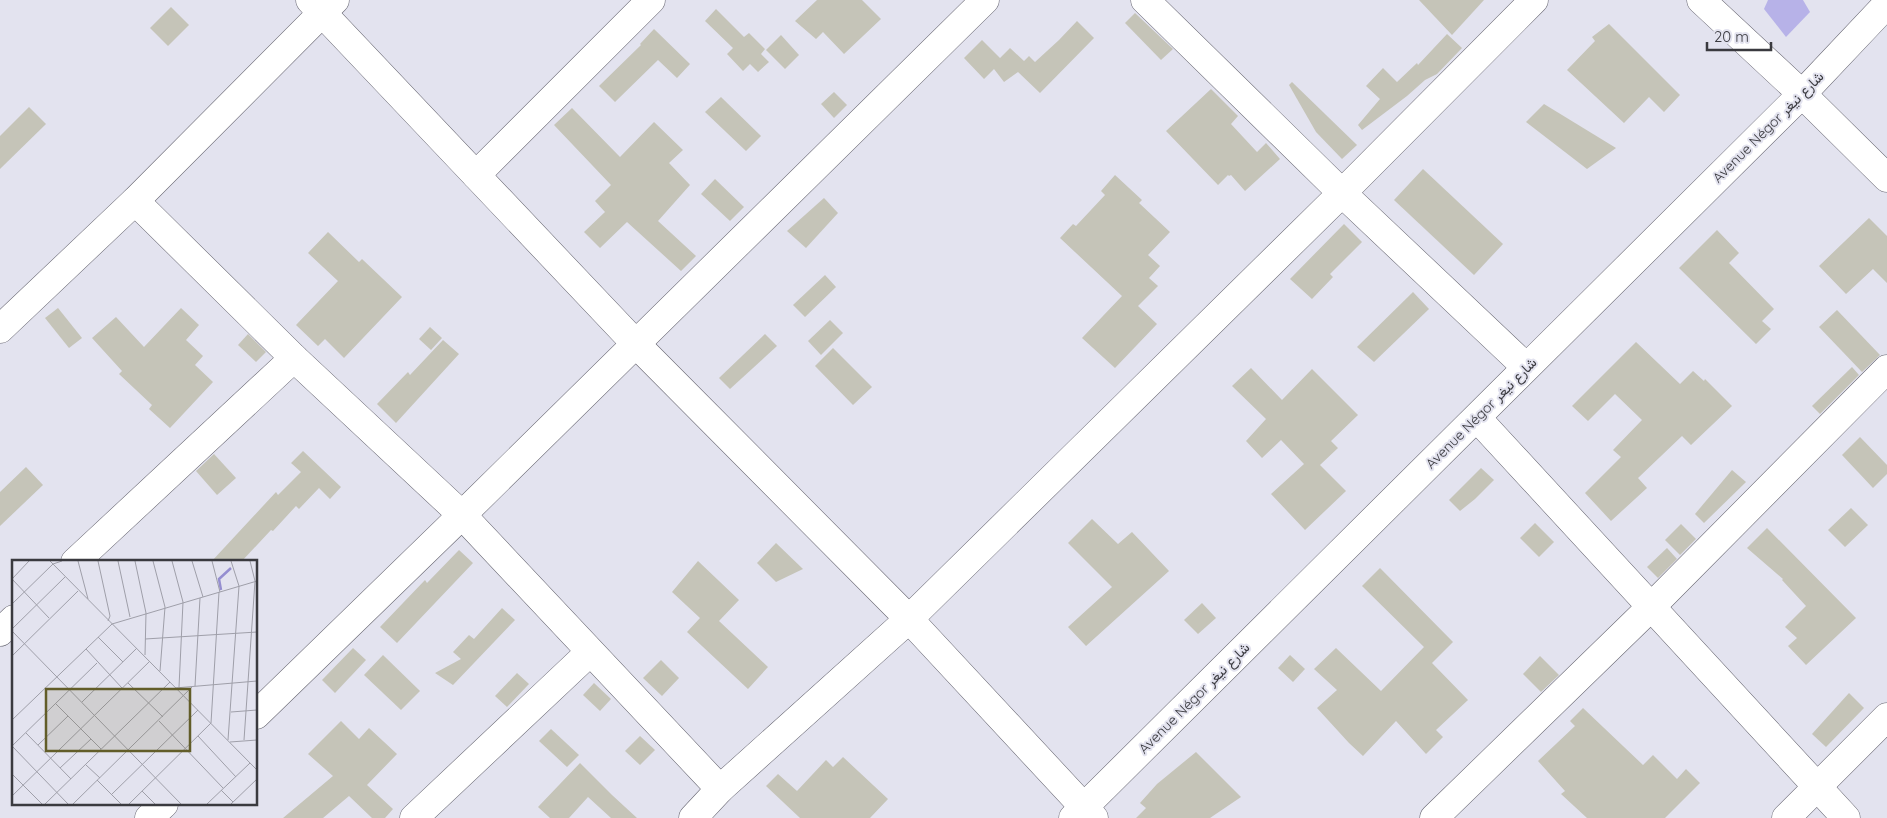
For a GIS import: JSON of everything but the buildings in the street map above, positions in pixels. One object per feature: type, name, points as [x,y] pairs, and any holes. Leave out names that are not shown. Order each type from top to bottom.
[{"type":"street","points":[[476,175],[651,0]]},
{"type":"street","points":[[258,713],[985,0]]},
{"type":"street","points":[[1145,0],[1342,193],[1526,367]]},
{"type":"street","points":[[693,818],[720,789],[909,619],[1342,193],[1534,0]]},
{"type":"street","points":[[1701,0],[1802,94],[1887,178]]},
{"type":"street","points":[[0,329],[134,201],[323,4],[476,175],[636,344],[909,619],[1084,814]]},
{"type":"street","name":"Avenue Négor شارع نيغر","points":[[1084,814],[1526,367],[1802,94],[1887,4]]},
{"type":"street","points":[[134,201],[294,358],[462,515],[720,789]]},
{"type":"street","points":[[77,560],[294,358]]},
{"type":"street","points":[[1434,818],[1651,607],[1887,369]]},
{"type":"street","points":[[1477,418],[1846,818]]},
{"type":"street","points":[[0,632],[12,621]]},
{"type":"street","points":[[414,818],[590,652]]},
{"type":"street","points":[[1786,818],[1887,717]]},
{"type":"street","points":[[149,818],[162,806]]},
{"type":"shaded area","points":[[1768,0],[1803,0],[1810,12],[1786,37],[1764,9]]}]
